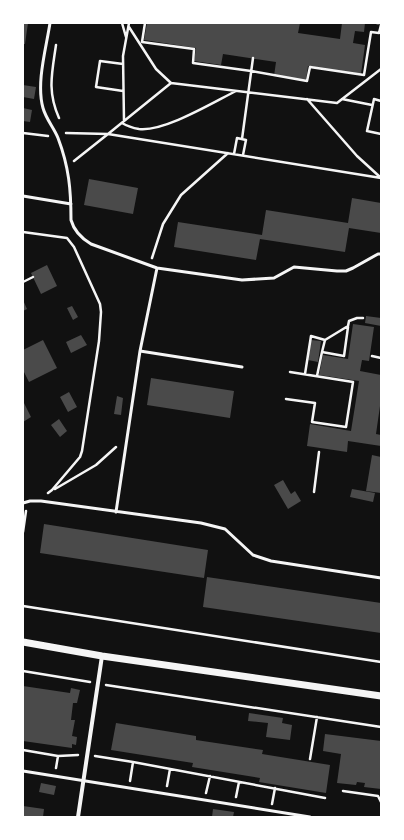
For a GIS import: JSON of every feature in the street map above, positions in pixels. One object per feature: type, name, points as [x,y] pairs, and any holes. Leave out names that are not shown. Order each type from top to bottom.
[{"type":"street","points":[[23,642],[102,656],[381,696]]},
{"type":"street","points":[[78,817],[102,656]]},
{"type":"lane","points":[[50,23],[42,76],[41,96],[44,109],[58,137],[67,166],[70,179],[72,225],[83,239],[91,244],[157,268],[242,280],[274,278],[294,267],[346,271],[378,254],[381,254]]},
{"type":"lane","points":[[23,196],[71,204]]},
{"type":"lane","points":[[116,512],[140,351],[157,268]]},
{"type":"lane","points":[[140,351],[242,367]]},
{"type":"lane","points":[[23,503],[33,501],[201,523],[224,529],[253,555],[271,561],[381,578]]},
{"type":"lane","points":[[23,771],[310,817]]},
{"type":"path","points":[[122,23],[127,37]]},
{"type":"path","points":[[123,123],[123,56],[129,23]]},
{"type":"path","points":[[145,23],[142,42],[194,49],[193,63],[307,81],[310,67],[364,75],[371,32],[380,33],[381,25]]},
{"type":"path","points":[[128,27],[156,69],[171,83],[337,103],[381,70]]},
{"type":"path","points":[[57,38],[51,84],[51,96],[61,125]]},
{"type":"path","points":[[242,139],[253,58]]},
{"type":"path","points":[[123,64],[100,61],[96,87],[123,91]]},
{"type":"path","points":[[67,166],[123,123],[171,83]]},
{"type":"path","points":[[123,123],[140,129],[157,128],[172,123],[236,91]]},
{"type":"path","points":[[307,99],[356,156],[380,177]]},
{"type":"path","points":[[342,99],[373,105]]},
{"type":"path","points":[[381,101],[374,99],[366,131],[381,134]]},
{"type":"path","points":[[64,129],[66,133]]},
{"type":"path","points":[[23,133],[58,137],[66,133],[108,134],[380,177]]},
{"type":"path","points":[[234,154],[237,138],[246,140],[243,155]]},
{"type":"path","points":[[150,266],[152,255],[163,224],[181,195],[228,153]]},
{"type":"path","points":[[23,232],[67,238],[74,247],[100,304],[101,312],[99,341],[82,451],[80,457],[52,490]]},
{"type":"path","points":[[23,282],[33,277]]},
{"type":"path","points":[[322,352],[344,356],[349,321],[357,318],[363,318]]},
{"type":"path","points":[[317,376],[325,340],[348,326]]},
{"type":"path","points":[[304,374],[311,336],[325,340]]},
{"type":"path","points":[[372,356],[381,358]]},
{"type":"path","points":[[286,399],[315,403],[312,422],[346,427],[353,382],[290,372]]},
{"type":"path","points":[[33,501],[96,465],[120,445]]},
{"type":"path","points":[[314,492],[319,452]]},
{"type":"path","points":[[23,532],[26,511],[28,508]]},
{"type":"path","points":[[23,606],[381,662]]},
{"type":"path","points":[[23,671],[381,727]]},
{"type":"path","points":[[310,759],[318,717]]},
{"type":"path","points":[[23,756],[23,750],[58,756],[87,755],[170,768],[325,798]]},
{"type":"path","points":[[54,776],[58,756]]},
{"type":"path","points":[[129,788],[133,762]]},
{"type":"path","points":[[166,794],[170,768]]},
{"type":"path","points":[[204,800],[210,776]]},
{"type":"path","points":[[235,805],[239,782]]},
{"type":"path","points":[[271,811],[275,788]]},
{"type":"path","points":[[343,791],[378,796],[381,802]]},
{"type":"building","points":[[23,23],[28,23],[25,44],[23,44]]},
{"type":"building","points":[[147,23],[300,23],[298,33],[340,39],[342,23],[365,23],[364,32],[355,31],[353,43],[365,45],[361,74],[308,66],[306,80],[274,76],[276,62],[223,54],[221,65],[194,61],[196,48],[144,40]]},
{"type":"building","points":[[23,85],[36,87],[34,99],[23,97]]},
{"type":"building","points":[[23,108],[32,110],[30,122],[23,121]]},
{"type":"building","points":[[89,179],[138,188],[133,214],[84,205]]},
{"type":"building","points":[[352,198],[381,203],[381,233],[349,228],[345,252],[260,239],[256,260],[174,247],[178,222],[262,235],[266,210],[348,223]]},
{"type":"building","points":[[47,265],[57,286],[41,294],[31,273]]},
{"type":"building","points":[[23,300],[27,309],[23,311]]},
{"type":"building","points":[[72,306],[78,317],[73,320],[67,308]]},
{"type":"building","points":[[366,316],[381,318],[381,326],[365,323]]},
{"type":"building","points":[[353,324],[374,327],[369,361],[362,360],[360,371],[381,375],[381,399],[376,434],[381,435],[381,446],[348,441],[347,452],[307,446],[310,424],[351,431],[359,381],[319,375],[323,355],[348,359]]},
{"type":"building","points":[[81,335],[87,345],[71,353],[66,342]]},
{"type":"building","points":[[43,340],[57,368],[29,382],[23,370],[23,350]]},
{"type":"building","points":[[311,340],[321,341],[318,362],[308,360]]},
{"type":"building","points":[[151,378],[234,391],[230,418],[147,405]]},
{"type":"building","points":[[69,392],[77,407],[68,412],[60,397]]},
{"type":"building","points":[[117,396],[123,398],[121,415],[114,414]]},
{"type":"building","points":[[23,401],[31,417],[23,422]]},
{"type":"building","points":[[59,419],[67,431],[60,437],[51,425]]},
{"type":"building","points":[[372,455],[381,457],[381,493],[366,491]]},
{"type":"building","points":[[283,480],[291,494],[295,491],[301,501],[288,509],[274,485]]},
{"type":"building","points":[[352,489],[375,493],[373,502],[350,497]]},
{"type":"building","points":[[44,524],[208,550],[204,578],[40,553]]},
{"type":"building","points":[[207,577],[381,603],[381,633],[203,607]]},
{"type":"building","points":[[23,686],[70,693],[71,688],[80,690],[77,703],[73,703],[71,720],[75,720],[72,736],[77,737],[76,745],[72,744],[72,748],[23,741]]},
{"type":"building","points":[[249,713],[283,718],[282,723],[292,725],[290,740],[266,737],[268,723],[248,721]]},
{"type":"building","points":[[116,723],[196,736],[196,740],[263,750],[262,754],[330,765],[326,793],[259,782],[260,778],[192,767],[193,763],[111,750]]},
{"type":"building","points":[[325,734],[381,741],[381,789],[364,787],[365,783],[357,782],[356,785],[337,783],[341,754],[323,751]]},
{"type":"building","points":[[41,783],[56,786],[54,795],[39,792]]},
{"type":"building","points":[[23,806],[44,809],[43,817],[23,817]]},
{"type":"building","points":[[213,809],[234,812],[233,817],[212,817]]}]
